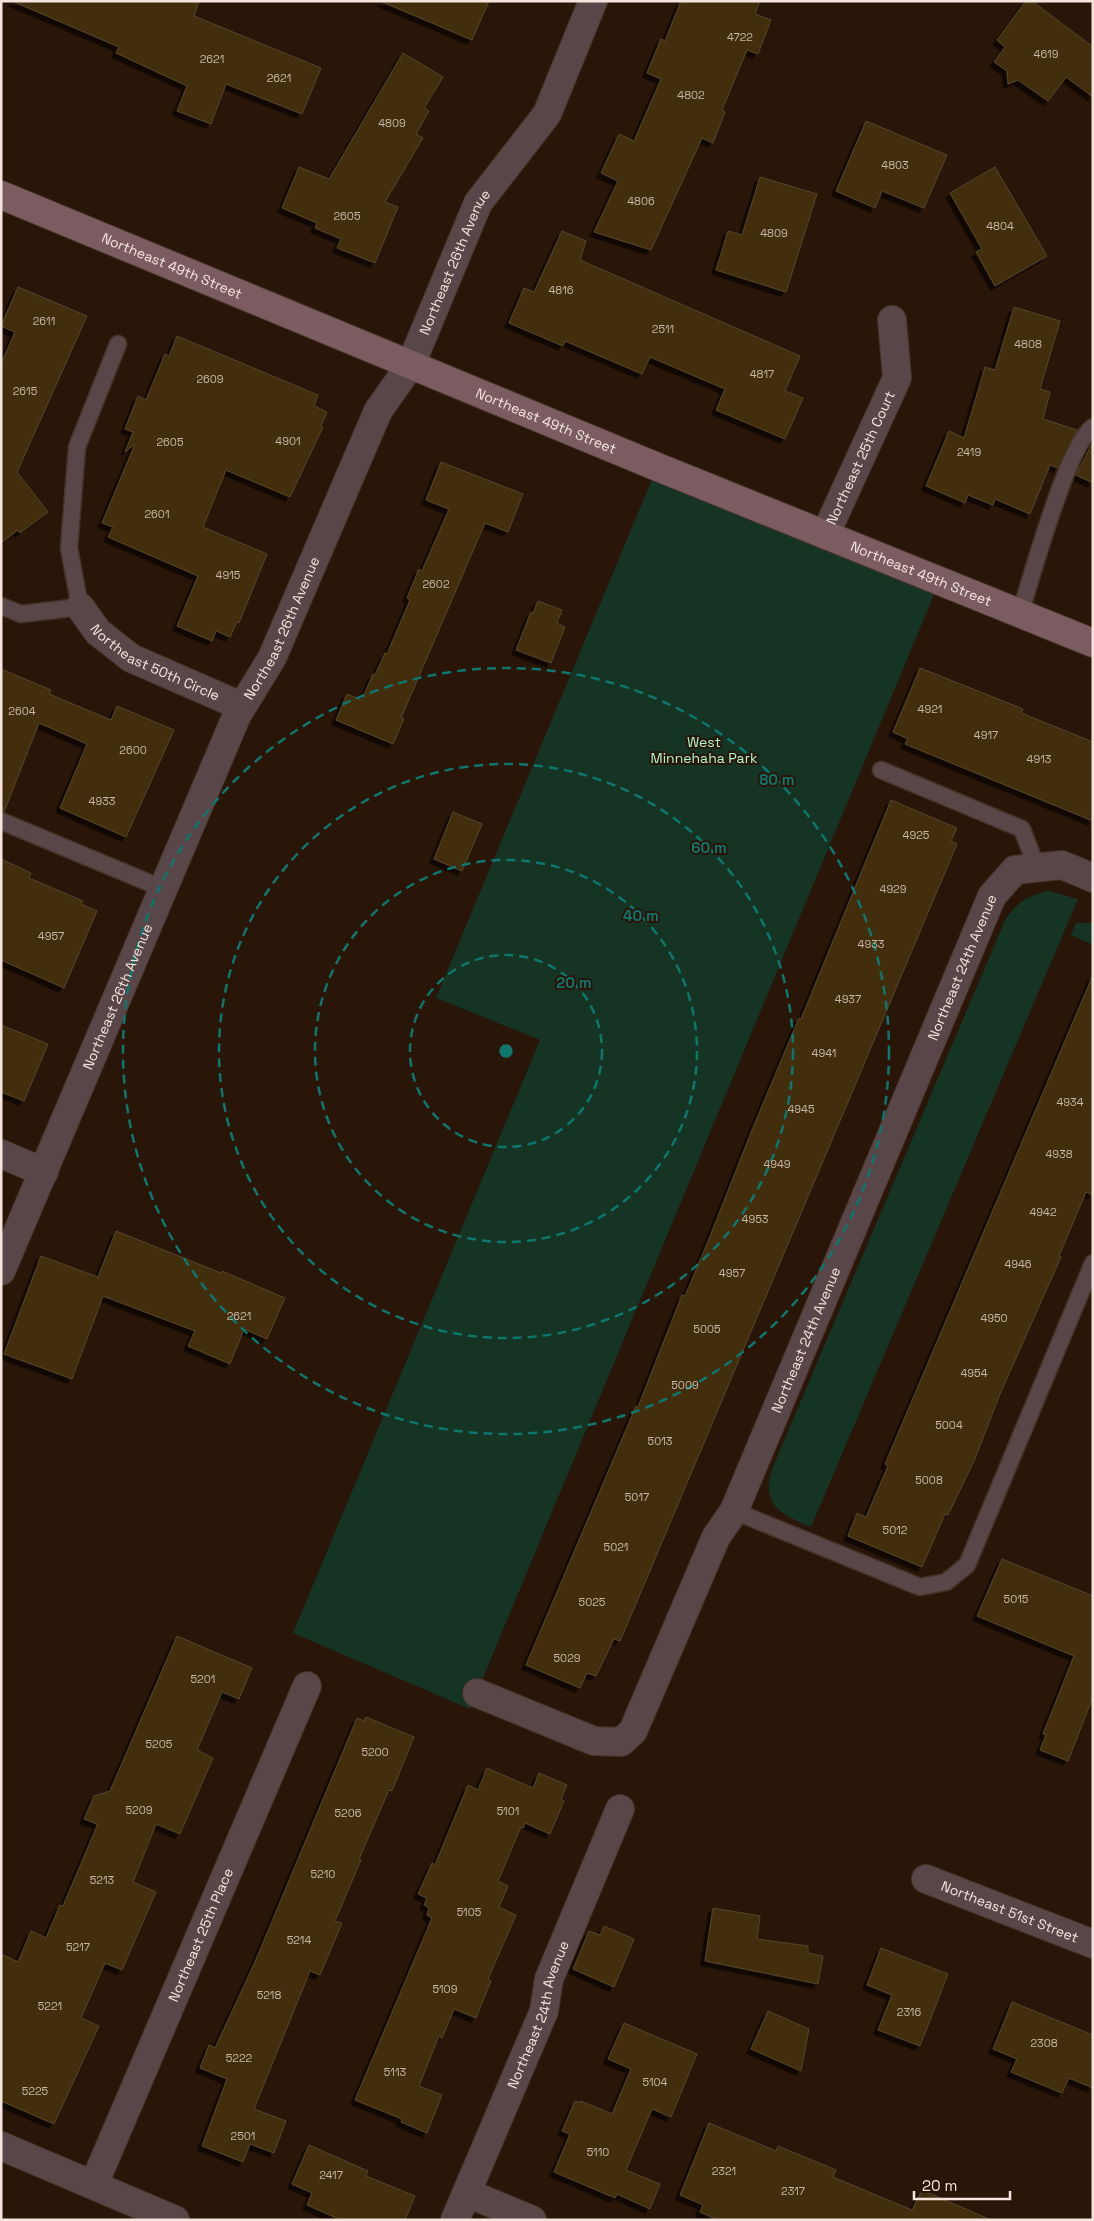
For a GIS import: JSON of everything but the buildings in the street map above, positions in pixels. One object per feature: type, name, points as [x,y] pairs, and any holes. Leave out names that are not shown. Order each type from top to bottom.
[{"type":"street","name":"Northeast 26th Avenue","points":[[1,1271],[241,706],[272,658],[378,411],[411,364],[478,203],[547,114],[593,1]]},
{"type":"street","name":"Northeast 49th Street","points":[[1,195],[825,535],[1093,643]]},
{"type":"street","name":"Northeast 25th Court","points":[[825,535],[898,378],[892,320]]},
{"type":"street","name":"Northeast 50th Circle","points":[[80,607],[98,632],[131,658],[241,706]]},
{"type":"street","name":"Northeast 24th Avenue","points":[[477,1693],[594,1742],[621,1742],[633,1731],[716,1537],[734,1511],[992,896],[1015,870],[1062,865],[1093,878]]},
{"type":"street","points":[[1,1154],[44,1172]]},
{"type":"street","name":"Northeast 25th Place","points":[[94,2184],[308,1686]]},
{"type":"street","name":"Northeast 24th Avenue","points":[[455,2220],[544,2011],[549,1980],[620,1808]]},
{"type":"street","name":"Northeast 51st Street","points":[[926,1879],[1093,1944]]},
{"type":"street","points":[[1,2146],[175,2220]]},
{"type":"street","points":[[467,2193],[532,2220]]},
{"type":"lane","points":[[1,606],[21,614],[80,607],[69,548],[77,446],[118,344]]},
{"type":"lane","points":[[1020,614],[1069,462],[1086,432],[1093,427]]},
{"type":"lane","points":[[881,770],[1022,829],[1037,868]]},
{"type":"lane","points":[[1,821],[164,889]]},
{"type":"lane","points":[[734,1511],[920,1587],[946,1582],[967,1564],[1093,1263]]},
{"type":"green space","name":"West Minnehaha Park","points":[[653,477],[935,592],[470,1709],[293,1633],[540,1040],[436,998]]},
{"type":"green space","points":[[1049,891],[1078,899],[811,1527],[783,1513],[771,1500],[769,1481],[772,1469],[1006,918],[1015,907],[1025,900],[1036,894]]},
{"type":"green space","points":[[1076,923],[1093,923],[1093,945],[1071,935]]}]
